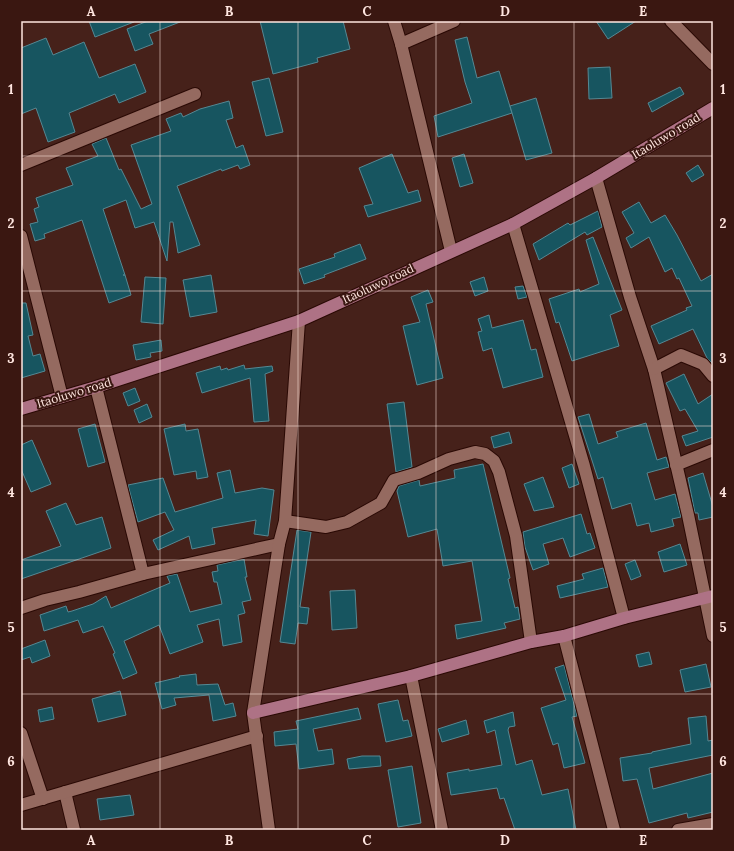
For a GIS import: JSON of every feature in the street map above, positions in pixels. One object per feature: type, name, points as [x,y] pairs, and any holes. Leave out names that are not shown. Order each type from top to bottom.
[{"type":"street","points":[[394,21],[401,44],[451,251]]},
{"type":"street","points":[[401,44],[454,21]]},
{"type":"street","points":[[671,21],[713,64]]},
{"type":"street","points":[[21,165],[195,94]]},
{"type":"street","name":"Itaoluwo road","points":[[21,409],[96,387],[299,321],[513,224],[596,178],[713,108]]},
{"type":"street","points":[[596,178],[630,297],[654,370],[709,597],[713,636]]},
{"type":"street","points":[[513,224],[584,466],[624,618]]},
{"type":"street","points":[[21,236],[62,397]]},
{"type":"street","points":[[269,830],[253,713],[278,544],[284,520],[299,321]]},
{"type":"street","points":[[654,370],[681,355],[703,364],[713,376]]},
{"type":"street","points":[[96,387],[143,574]]},
{"type":"street","points":[[676,465],[713,450]]},
{"type":"street","points":[[284,520],[326,527],[347,522],[381,502],[394,480],[469,453],[475,452],[485,454],[494,461],[499,472],[516,536],[531,642]]},
{"type":"street","points":[[21,608],[45,600],[143,574],[278,544]]},
{"type":"street","points":[[253,713],[411,676],[531,642],[564,636],[624,618],[709,597]]},
{"type":"street","points":[[564,636],[614,830]]},
{"type":"street","points":[[411,676],[442,830]]},
{"type":"street","points":[[21,733],[42,799]]},
{"type":"street","points":[[21,805],[256,736]]},
{"type":"street","points":[[65,792],[74,830]]},
{"type":"street","points":[[678,830],[713,824]]},
{"type":"building","points":[[89,21],[133,21],[134,22],[95,37]]},
{"type":"building","points":[[148,21],[180,22],[149,34],[153,44],[135,51],[127,29]]},
{"type":"building","points":[[260,21],[343,21],[350,49],[317,58],[318,62],[273,74]]},
{"type":"building","points":[[596,21],[636,21],[608,39]]},
{"type":"building","points":[[467,37],[477,78],[499,71],[512,113],[438,137],[434,116],[472,103],[465,82],[455,40]]},
{"type":"building","points":[[46,38],[53,55],[84,42],[99,78],[135,64],[146,92],[119,103],[115,94],[69,113],[75,132],[48,142],[36,108],[21,114],[21,48]]},
{"type":"building","points":[[610,67],[612,98],[589,99],[588,68]]},
{"type":"building","points":[[269,78],[283,132],[266,136],[252,82]]},
{"type":"building","points":[[680,87],[684,94],[652,112],[648,103]]},
{"type":"building","points":[[536,98],[552,153],[526,160],[510,106]]},
{"type":"building","points":[[229,101],[233,118],[226,120],[236,148],[243,145],[250,165],[240,169],[238,165],[222,171],[221,169],[177,186],[200,245],[178,253],[173,222],[170,222],[167,261],[154,222],[135,228],[126,200],[103,209],[131,295],[109,303],[82,220],[44,234],[45,238],[35,241],[30,224],[38,222],[34,209],[39,207],[36,198],[73,185],[66,168],[98,156],[92,144],[106,138],[119,170],[121,169],[141,209],[152,204],[131,145],[171,131],[166,119],[181,113],[183,117],[200,109]]},
{"type":"building","points":[[392,154],[408,193],[418,190],[421,201],[368,217],[364,206],[373,204],[359,168]]},
{"type":"building","points":[[464,154],[473,183],[460,187],[452,158]]},
{"type":"building","points":[[698,165],[704,175],[692,182],[686,173]]},
{"type":"building","points":[[639,202],[651,223],[665,215],[701,281],[713,274],[713,364],[707,358],[693,329],[659,344],[651,326],[687,310],[686,308],[692,306],[679,278],[677,279],[672,268],[665,272],[649,237],[631,248],[626,238],[634,233],[622,212]]},
{"type":"building","points":[[598,211],[602,227],[587,235],[585,232],[539,260],[533,244],[568,223],[570,225]]},
{"type":"building","points":[[593,237],[622,310],[610,315],[619,346],[572,361],[559,322],[556,323],[549,299],[579,289],[580,292],[599,284],[586,240]]},
{"type":"building","points":[[360,244],[366,259],[324,275],[325,277],[304,284],[299,269],[335,257],[334,254]]},
{"type":"building","points":[[211,275],[217,312],[190,317],[183,280]]},
{"type":"building","points":[[145,277],[166,278],[163,324],[141,322]]},
{"type":"building","points":[[484,277],[488,291],[475,296],[470,282]]},
{"type":"building","points":[[523,286],[527,297],[518,299],[515,287]]},
{"type":"building","points":[[428,290],[433,302],[426,304],[443,378],[417,385],[403,326],[420,322],[411,297]]},
{"type":"building","points":[[21,303],[26,303],[33,335],[28,336],[33,356],[40,354],[45,371],[21,378]]},
{"type":"building","points":[[489,315],[492,328],[523,320],[531,350],[536,349],[543,377],[503,388],[492,348],[483,351],[478,332],[482,331],[478,319]]},
{"type":"building","points":[[161,340],[162,351],[150,353],[151,357],[136,360],[133,345]]},
{"type":"building","points":[[244,365],[245,369],[272,366],[273,371],[265,374],[269,421],[254,422],[250,378],[202,393],[196,373],[220,366],[221,370],[227,368],[228,370]]},
{"type":"building","points":[[684,374],[698,404],[713,394],[713,437],[686,446],[682,436],[698,431],[685,409],[680,411],[666,383]]},
{"type":"building","points":[[135,388],[140,401],[128,406],[123,393]]},
{"type":"building","points":[[404,402],[412,467],[396,472],[387,404]]},
{"type":"building","points":[[147,404],[152,417],[139,423],[134,410]]},
{"type":"building","points":[[589,414],[598,444],[618,437],[616,432],[646,423],[657,460],[666,457],[669,467],[647,473],[655,500],[675,494],[681,517],[672,519],[674,526],[651,532],[649,523],[637,526],[631,503],[612,509],[603,477],[598,479],[578,417]]},
{"type":"building","points":[[95,424],[105,462],[88,467],[78,429]]},
{"type":"building","points":[[185,424],[186,431],[198,429],[208,477],[197,479],[196,471],[174,475],[164,429]]},
{"type":"building","points":[[509,432],[512,443],[494,448],[491,437]]},
{"type":"building","points":[[32,440],[51,484],[31,492],[21,469],[21,445]]},
{"type":"building","points":[[483,464],[510,578],[508,579],[515,608],[518,607],[520,619],[504,623],[506,628],[457,639],[455,625],[482,621],[472,561],[443,566],[437,529],[408,537],[397,491],[399,486],[419,480],[420,486],[455,478],[454,470]]},
{"type":"building","points":[[572,464],[579,484],[569,488],[562,468]]},
{"type":"building","points":[[230,470],[235,493],[262,488],[274,490],[268,536],[254,534],[256,520],[212,528],[215,544],[192,549],[189,536],[158,550],[153,540],[174,530],[165,512],[138,522],[128,485],[163,478],[175,512],[223,498],[217,473]]},
{"type":"building","points":[[703,473],[713,507],[713,517],[699,520],[698,513],[695,513],[688,478]]},
{"type":"building","points":[[543,477],[554,507],[534,511],[524,484]]},
{"type":"building","points":[[66,503],[76,525],[102,517],[111,548],[21,579],[21,560],[61,546],[46,511]]},
{"type":"building","points":[[581,514],[587,534],[590,533],[595,548],[570,557],[563,538],[543,544],[549,564],[533,570],[525,547],[523,532]]},
{"type":"building","points":[[297,530],[311,532],[300,607],[309,608],[307,624],[298,623],[295,644],[280,642]]},
{"type":"building","points":[[680,544],[687,565],[664,572],[658,552]]},
{"type":"building","points":[[244,559],[247,577],[245,577],[251,600],[242,602],[245,613],[238,615],[242,642],[223,646],[219,619],[197,625],[203,642],[170,654],[159,625],[124,641],[137,673],[123,679],[113,654],[115,653],[103,626],[83,633],[78,620],[44,631],[40,615],[66,606],[68,612],[72,611],[93,604],[106,596],[111,608],[170,583],[167,576],[177,574],[190,612],[222,604],[217,582],[214,582],[212,572],[218,571],[217,565]]},
{"type":"building","points":[[635,560],[641,576],[631,580],[625,564]]},
{"type":"building","points":[[603,568],[608,587],[560,598],[557,586],[584,579],[582,574]]},
{"type":"building","points":[[355,590],[357,628],[332,630],[330,591]]},
{"type":"building","points":[[45,640],[50,656],[32,663],[30,657],[21,660],[21,649]]},
{"type":"building","points":[[649,652],[652,664],[639,667],[636,655]]},
{"type":"building","points":[[706,664],[711,687],[685,692],[680,670]]},
{"type":"building","points":[[564,665],[577,716],[572,717],[585,763],[564,768],[558,743],[553,745],[541,708],[566,700],[555,668]]},
{"type":"building","points":[[196,674],[197,685],[218,684],[225,705],[233,703],[236,716],[213,721],[209,695],[174,698],[176,705],[162,709],[155,683],[180,677],[179,676]]},
{"type":"building","points":[[120,691],[126,715],[98,722],[92,699]]},
{"type":"building","points":[[398,700],[403,721],[408,720],[412,736],[386,742],[378,704]]},
{"type":"building","points":[[52,707],[54,719],[40,722],[38,710]]},
{"type":"building","points":[[358,708],[361,719],[313,729],[318,751],[332,749],[334,764],[299,769],[296,744],[275,746],[274,732],[298,729],[296,721]]},
{"type":"building","points":[[513,712],[515,726],[509,727],[508,730],[516,765],[532,760],[542,795],[568,789],[576,830],[515,830],[504,798],[500,799],[497,788],[451,795],[447,773],[502,765],[495,730],[487,733],[484,721]]},
{"type":"building","points":[[706,716],[708,741],[713,740],[713,755],[649,768],[653,789],[713,773],[713,812],[688,818],[687,813],[649,823],[637,779],[623,781],[620,758],[652,753],[691,744],[688,718]]},
{"type":"building","points":[[466,720],[469,734],[442,742],[438,729]]},
{"type":"building","points":[[362,756],[380,756],[381,766],[349,769],[347,759]]},
{"type":"building","points":[[412,766],[421,823],[398,827],[388,770]]},
{"type":"building","points":[[130,795],[134,815],[100,820],[97,799]]}]
